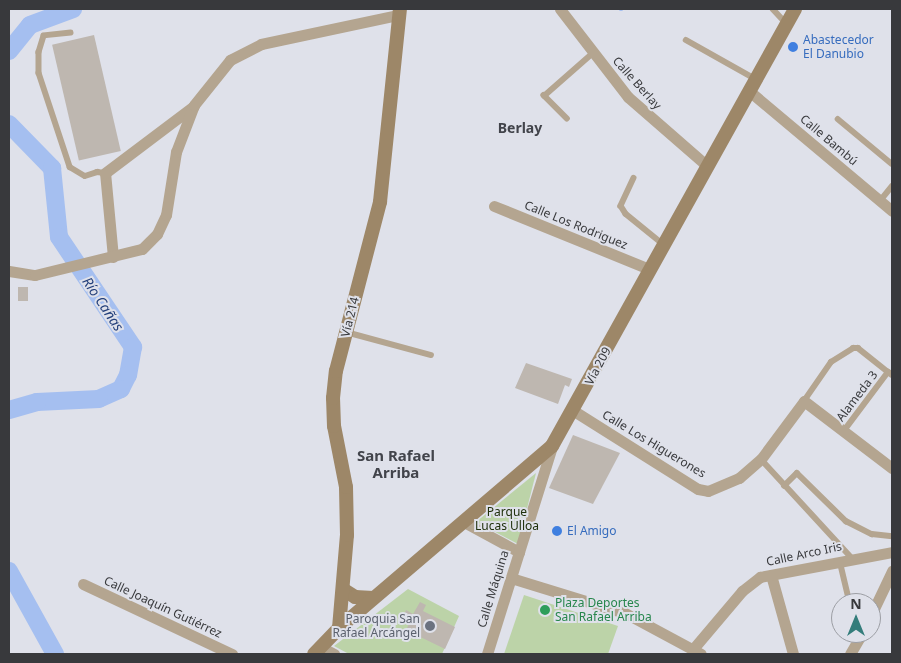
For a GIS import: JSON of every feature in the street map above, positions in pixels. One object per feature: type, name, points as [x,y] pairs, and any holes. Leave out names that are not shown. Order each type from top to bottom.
[{"type":"main road","name":"Vía 209","points":[[318,651],[339,628],[373,598],[552,446],[574,411],[706,165],[795,9]]},
{"type":"main road","name":"Vía 214","points":[[339,628],[344,590],[346,487],[334,426],[333,398],[336,371],[380,202],[399,12]]},
{"type":"main road","points":[[344,590],[355,597],[373,598]]},
{"type":"street","name":"Calle Berlay","points":[[560,9],[628,97],[706,165]]},
{"type":"street","points":[[113,257],[104,174],[194,105],[230,60],[261,44],[399,12]]},
{"type":"street","name":"Calle Bambú","points":[[751,84],[892,211]]},
{"type":"street","points":[[9,271],[35,275],[142,249],[157,234],[166,215],[176,152],[194,105]]},
{"type":"street","name":"Calle Los Rodriguez","points":[[494,206],[649,269]]},
{"type":"street","points":[[804,400],[843,432],[890,463]]},
{"type":"street","name":"Calle Los Higuerones","points":[[574,411],[698,489],[708,491],[727,485],[761,459],[804,400]]},
{"type":"street","name":"Calle Máquina","points":[[487,654],[552,446]]},
{"type":"street","points":[[462,521],[519,552]]},
{"type":"street","name":"Calle Arco Iris","points":[[697,652],[742,591],[760,577],[852,558],[892,552]]},
{"type":"street","points":[[881,594],[892,571]]},
{"type":"street","points":[[771,575],[793,654]]},
{"type":"street","points":[[511,578],[625,613],[697,652]]},
{"type":"street","name":"Calle Joaquín Gutiérrez","points":[[83,584],[232,654]]},
{"type":"street","points":[[318,651],[334,654]]},
{"type":"lane","points":[[773,9],[786,23]]},
{"type":"lane","points":[[71,33],[44,36],[39,52],[39,73],[70,167],[85,176],[97,172],[104,174]]},
{"type":"lane","points":[[686,40],[751,84]]},
{"type":"lane","points":[[567,119],[544,96],[593,53]]},
{"type":"lane","points":[[838,119],[892,164]]},
{"type":"lane","points":[[634,178],[621,206],[626,214],[663,244]]},
{"type":"lane","points":[[880,201],[892,186]]},
{"type":"lane","points":[[346,332],[431,355]]},
{"type":"lane","points":[[804,400],[831,362],[853,348],[858,348],[890,374]]},
{"type":"lane","name":"Alameda 3","points":[[843,432],[890,374]]},
{"type":"lane","points":[[761,459],[852,558]]},
{"type":"lane","points":[[784,486],[797,473],[846,521],[872,534],[892,536]]},
{"type":"lane","points":[[840,561],[848,593]]},
{"type":"green space","name":"Parque Lucas Ulloa","points":[[536,473],[518,544],[476,522]]},
{"type":"green space","points":[[408,589],[459,616],[442,654],[349,654],[334,646]]},
{"type":"green space","name":"Plaza Deportes San Rafael Arriba","points":[[524,595],[618,626],[608,654],[504,654]]},
{"type":"building","points":[[94,35],[121,151],[79,161],[52,45]]},
{"type":"building","points":[[18,287],[28,287],[28,301],[18,301]]},
{"type":"building","points":[[526,363],[572,379],[569,387],[565,385],[558,404],[515,388]]},
{"type":"building","points":[[573,435],[620,453],[593,504],[549,488]]},
{"type":"building","name":"Paroquia San Rafael Arcángel","points":[[420,602],[426,605],[423,611],[455,627],[445,649],[406,630],[409,624],[401,621],[406,610],[413,614]]},
{"type":"waterway","name":"Río Cañas","points":[[9,51],[30,25],[73,9]]},
{"type":"waterway","name":"Río Cañas","points":[[9,124],[52,168],[59,237],[133,347],[128,375],[121,389],[99,399],[37,402],[9,410]]},
{"type":"waterway","name":"Río Cañas","points":[[9,571],[55,654]]},
{"type":"place","name":"Abastecedor El Danubio","points":[[793,47]]},
{"type":"place","name":"El Amigo","points":[[557,531]]},
{"type":"place","name":"Plaza Deportes San Rafael Arriba","points":[[545,610]]},
{"type":"place","name":"Paroquia San Rafael Arcángel","points":[[430,626]]},
{"type":"district","name":"Berlay","points":[[520,128]]},
{"type":"district","name":"San Rafael Arriba","points":[[396,464]]}]
